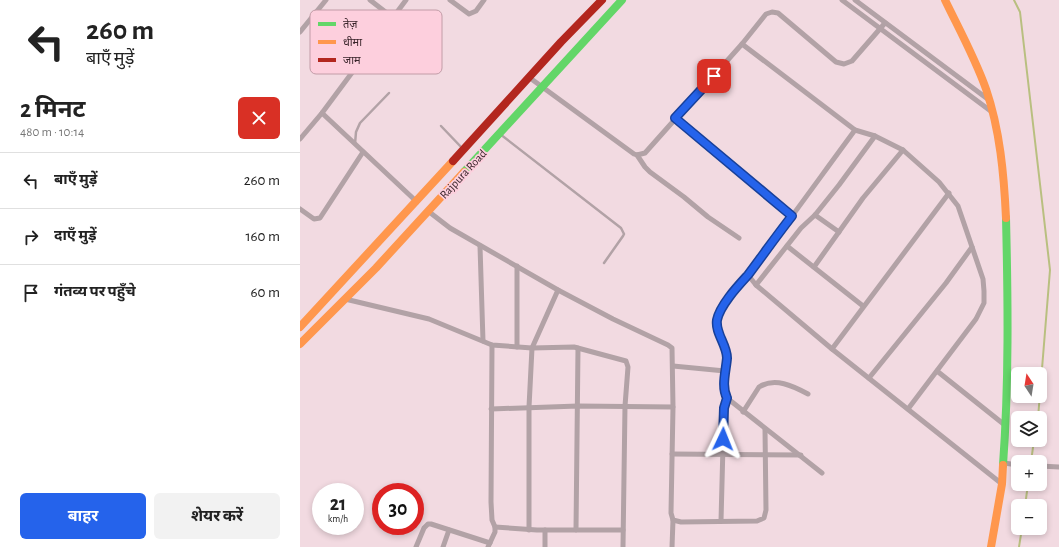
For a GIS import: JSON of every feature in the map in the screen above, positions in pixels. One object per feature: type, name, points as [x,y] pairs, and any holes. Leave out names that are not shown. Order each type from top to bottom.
[{"type":"main road","name":"Rajpura Road","points":[[300,327],[417,202],[561,42],[602,0]]},
{"type":"main road","name":"Rajpura Road","points":[[300,343],[345,299],[428,211],[622,0]]},
{"type":"main road","points":[[945,0],[977,67],[993,113],[999,140],[1005,197],[1008,315],[1006,426],[1008,464],[1002,484],[991,547]]},
{"type":"street","points":[[318,10],[326,0]]},
{"type":"street","points":[[370,0],[383,10]]},
{"type":"street","points":[[398,10],[406,0]]},
{"type":"street","points":[[450,0],[469,14],[476,11],[484,0]]},
{"type":"street","points":[[842,0],[993,113]]},
{"type":"street","points":[[855,0],[989,100]]},
{"type":"street","points":[[638,156],[645,153],[742,44],[766,14],[772,12],[778,13],[836,62],[844,64],[852,61],[884,23]]},
{"type":"street","points":[[300,32],[310,20]]},
{"type":"street","points":[[742,44],[855,130],[875,136],[902,150],[949,193],[958,206],[983,279],[984,303],[976,319],[908,409]]},
{"type":"street","points":[[932,67],[936,61]]},
{"type":"street","points":[[300,139],[322,113],[350,74]]},
{"type":"street","points":[[530,78],[638,156],[650,172],[684,196],[708,217],[739,238]]},
{"type":"street","points":[[322,113],[417,202]]},
{"type":"street","points":[[675,118],[792,216]]},
{"type":"street","points":[[822,473],[727,398],[725,394],[725,371],[727,357],[717,322],[718,316],[734,290],[748,275],[855,130]]},
{"type":"street","points":[[756,285],[801,228],[815,215],[839,185],[875,136]]},
{"type":"street","points":[[814,266],[871,188],[902,150]]},
{"type":"street","points":[[300,209],[314,219],[320,218],[363,152]]},
{"type":"street","points":[[832,349],[949,193]]},
{"type":"street","points":[[428,211],[450,228],[480,246],[613,319],[668,345],[672,350],[672,547]]},
{"type":"street","points":[[815,215],[839,232]]},
{"type":"street","points":[[480,246],[483,341]]},
{"type":"street","points":[[788,246],[863,306]]},
{"type":"street","points":[[869,378],[946,283],[972,247]]},
{"type":"street","points":[[517,266],[517,347]]},
{"type":"street","points":[[748,275],[756,285],[832,349],[1002,484]]},
{"type":"street","points":[[529,530],[532,348],[558,290]]},
{"type":"street","points":[[345,299],[429,319],[492,345],[532,348],[574,347],[626,361],[628,367],[625,406],[623,547]]},
{"type":"street","points":[[300,318],[310,317]]},
{"type":"street","points":[[416,547],[424,528],[428,524],[450,530],[489,545],[495,532],[490,502],[492,345]]},
{"type":"street","points":[[576,530],[578,348]]},
{"type":"street","points":[[673,366],[725,371]]},
{"type":"street","points":[[936,370],[1006,426]]},
{"type":"street","points":[[743,412],[759,387],[763,385],[772,383],[785,384],[794,386],[808,394]]},
{"type":"street","points":[[721,521],[724,408],[727,398]]},
{"type":"street","points":[[492,409],[578,406],[673,407]]},
{"type":"street","points":[[673,520],[681,522],[757,521],[764,518],[766,510],[764,455],[765,429]]},
{"type":"street","points":[[672,454],[801,455]]},
{"type":"street","points":[[1047,466],[1059,467]]},
{"type":"street","points":[[495,527],[529,530],[623,530]]},
{"type":"street","points":[[443,547],[450,530]]},
{"type":"street","points":[[545,530],[545,547]]},
{"type":"lane","points":[[355,145],[356,132],[360,123],[389,93]]},
{"type":"lane","points":[[441,126],[464,150]]},
{"type":"lane","points":[[500,133],[621,228],[624,236],[604,263]]},
{"type":"waterway","points":[[1014,0],[1020,12],[1050,270],[1039,411]]},
{"type":"waterway","points":[[1032,455],[1033,447]]},
{"type":"waterway","points":[[1026,499],[1027,491]]},
{"type":"waterway","points":[[1019,547],[1021,535]]},
{"type":"traffic: fast","points":[[464,172],[622,0]]},
{"type":"traffic: fast","points":[[1003,465],[1008,342],[1006,218]]},
{"type":"traffic: slow","points":[[945,0],[977,66],[991,105],[998,136],[1004,185],[1006,218]]},
{"type":"traffic: slow","points":[[300,327],[453,161]]},
{"type":"traffic: slow","points":[[300,344],[376,268],[464,172]]},
{"type":"traffic: slow","points":[[991,547],[1002,484],[1003,465]]},
{"type":"traffic: jam","points":[[453,161],[561,42],[602,0]]},
{"type":"route","points":[[714,76],[675,118],[792,216],[748,275],[734,290],[718,316],[718,328],[727,357],[725,371],[725,394],[727,398],[724,408],[723,439]]}]
